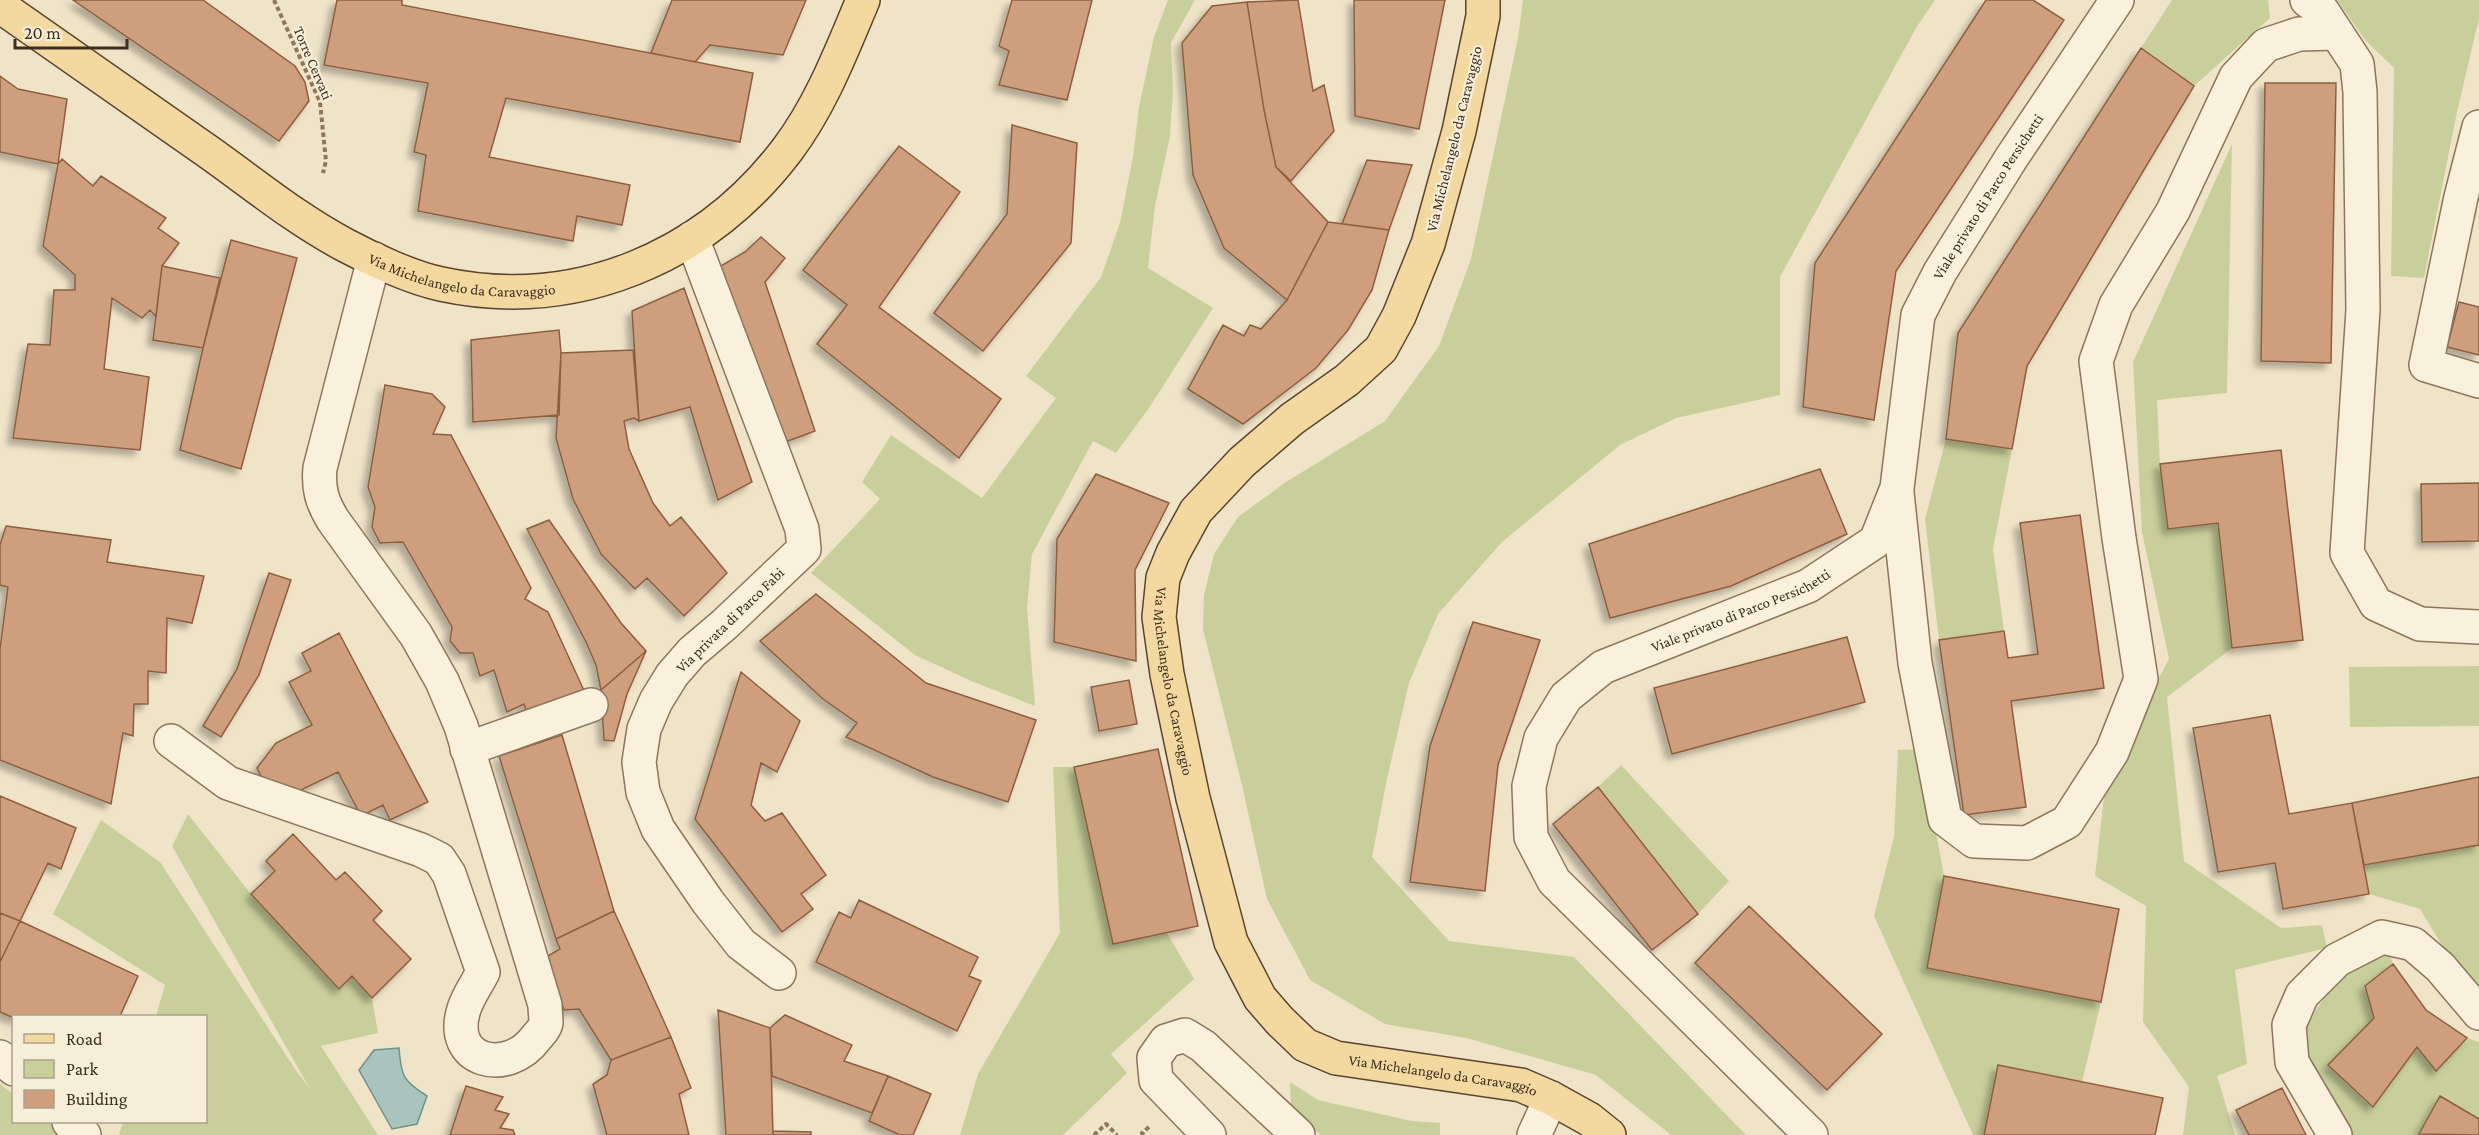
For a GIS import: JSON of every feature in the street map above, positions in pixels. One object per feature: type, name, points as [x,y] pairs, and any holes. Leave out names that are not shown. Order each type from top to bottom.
[{"type":"main road","name":"Via Michelangelo da Caravaggio","points":[[0,6],[213,156],[271,200],[328,236],[374,259],[439,284],[488,291],[537,291],[585,284],[630,271],[692,238],[718,221],[754,190],[788,149],[818,103],[863,0]]},
{"type":"main road","name":"Via Michelangelo da Caravaggio","points":[[1483,0],[1483,16],[1459,131],[1428,244],[1399,316],[1381,349],[1347,380],[1292,419],[1242,462],[1196,510],[1173,553],[1163,578],[1159,617],[1167,674],[1193,798],[1231,942],[1260,998],[1305,1045],[1336,1058],[1521,1085],[1589,1119],[1609,1135]]},
{"type":"street","name":"Viale privato di Parco Persichetti","points":[[1811,1135],[1554,881],[1531,837],[1529,786],[1541,738],[1566,697],[1603,667],[1808,586],[1876,541],[1897,488],[1918,315],[1940,272],[2012,156],[2117,0]]},
{"type":"street","points":[[2307,0],[2323,12],[2357,64],[2360,92],[2363,310],[2347,553],[2376,604],[2420,624],[2479,627]]},
{"type":"street","points":[[1897,488],[1915,663],[1928,741],[1945,819],[1974,841],[2027,843],[2067,822],[2112,752],[2141,679],[2119,538],[2096,361],[2116,305],[2173,211],[2236,77],[2266,45],[2299,34],[2336,33]]},
{"type":"street","points":[[2479,127],[2461,196],[2426,365],[2479,381]]},
{"type":"street","name":"Via privata di Parco Fabi","points":[[692,238],[802,529],[804,549],[692,652],[672,675],[656,701],[644,729],[639,762],[643,792],[658,829],[708,902],[741,944],[779,973]]},
{"type":"street","points":[[171,741],[228,783],[421,850],[439,860],[449,873],[483,972],[465,1009],[462,1029],[466,1046],[481,1059],[499,1062],[531,1045],[546,1026],[545,1005],[461,726],[416,635],[333,520],[322,502],[318,484],[320,468],[374,259]]},
{"type":"street","points":[[467,748],[591,705]]},
{"type":"street","points":[[2335,1135],[2292,1062],[2289,1025],[2302,995],[2337,960],[2382,938],[2413,944],[2440,968],[2479,1013]]},
{"type":"street","points":[[1209,1135],[1156,1080],[1154,1058],[1166,1041],[1185,1035],[1203,1046],[1298,1135]]},
{"type":"street","points":[[0,1057],[12,1067]]},
{"type":"street","points":[[1534,1135],[1551,1098]]},
{"type":"street","points":[[70,1123],[84,1135]]},
{"type":"path","name":"Torre Cervati","points":[[274,0],[320,102],[326,161],[323,172]]},
{"type":"path","points":[[1094,1135],[1106,1124],[1117,1135]]},
{"type":"green space","points":[[1168,0],[1195,0],[1171,43],[1173,90],[1170,136],[1155,206],[1148,268],[1213,308],[1149,408],[1116,453],[1093,441],[1032,554],[1027,608],[1035,706],[971,681],[915,655],[811,573],[880,499],[862,482],[891,435],[982,498],[1056,398],[1026,376],[1101,277],[1120,223],[1133,157],[1139,107],[1154,37]]},
{"type":"green space","points":[[1523,0],[1935,0],[1916,28],[1780,277],[1780,395],[1676,418],[1620,445],[1502,542],[1438,614],[1409,683],[1372,857],[1449,941],[1574,957],[1746,1135],[1671,1135],[1596,1075],[1466,1038],[1385,1024],[1310,980],[1267,899],[1242,785],[1203,629],[1204,595],[1214,554],[1238,517],[1286,482],[1385,421],[1439,346],[1471,259],[1518,38]]},
{"type":"green space","points":[[2172,0],[2268,0],[2270,18],[2194,86],[2141,48]]},
{"type":"green space","points":[[2337,0],[2479,0],[2479,18],[2457,112],[2424,278],[2391,276],[2394,68],[2365,40]]},
{"type":"green space","points":[[2232,144],[2227,393],[2157,400],[2160,464],[2168,528],[2218,523],[2232,648],[2167,697],[2184,861],[2281,928],[2322,925],[2327,948],[2235,970],[2247,1064],[2217,1076],[2235,1135],[2183,1135],[2189,1087],[2143,1022],[2146,906],[2095,876],[2106,779],[2169,659],[2142,532],[2133,362]]},
{"type":"green space","points":[[1946,439],[2012,449],[1993,549],[2004,631],[1939,640],[1925,519]]},
{"type":"green space","points":[[2479,666],[2479,726],[2350,727],[2349,667]]},
{"type":"green space","points":[[1921,749],[1944,876],[1927,968],[2101,1002],[2082,1082],[1998,1065],[1984,1135],[1973,1135],[1874,916],[1894,837],[1898,750]]},
{"type":"green space","points":[[1621,765],[1729,881],[1698,914],[1598,787]]},
{"type":"green space","points":[[1053,767],[1074,767],[1113,944],[1167,933],[1194,979],[1111,1054],[1127,1073],[1063,1135],[960,1135],[978,1074],[1060,933]]},
{"type":"green space","points":[[188,814],[251,894],[339,988],[352,976],[372,998],[378,1033],[321,1046],[378,1135],[119,1135],[123,1123],[207,1123],[207,1015],[156,1015],[165,985],[53,914],[101,820],[160,862],[310,1089],[172,846]]},
{"type":"green space","points":[[2479,845],[2479,990],[2453,964],[2420,909],[2369,894],[2364,865]]},
{"type":"green space","points":[[2388,948],[2393,964],[2365,986],[2374,1018],[2329,1065],[2373,1107],[2417,1047],[2436,1071],[2467,1038],[2479,1042],[2479,1119],[2419,1134],[2421,1135],[2352,1135],[2307,1060],[2306,1024],[2328,993],[2357,963]]},
{"type":"green space","points":[[1290,1082],[1318,1100],[1412,1121],[1440,1123],[1440,1135],[1321,1135],[1291,1110]]},
{"type":"green space","points":[[0,1084],[12,1093],[12,1123],[51,1123],[68,1135],[0,1135]]},
{"type":"water","points":[[399,1048],[402,1072],[408,1082],[427,1096],[417,1124],[392,1129],[359,1070],[374,1050]]},
{"type":"building","points":[[73,0],[203,0],[295,66],[305,82],[309,101],[279,141]]},
{"type":"building","points":[[337,0],[402,0],[402,5],[753,73],[740,142],[506,98],[489,157],[630,185],[622,225],[577,216],[573,241],[418,211],[426,155],[414,152],[428,83],[324,65]]},
{"type":"building","points":[[672,0],[806,0],[783,55],[710,45],[695,62],[651,53]]},
{"type":"building","points":[[1012,0],[1092,0],[1067,100],[999,85],[1009,51],[999,46]]},
{"type":"building","points":[[1298,0],[1313,91],[1324,85],[1334,131],[1291,181],[1276,167],[1264,110],[1247,2]]},
{"type":"building","points":[[1354,0],[1445,0],[1419,129],[1355,116]]},
{"type":"building","points":[[1986,0],[2033,0],[2064,20],[1896,271],[1874,420],[1803,407],[1815,263]]},
{"type":"building","points":[[1247,2],[1264,110],[1276,167],[1328,222],[1287,300],[1224,248],[1193,175],[1182,43],[1212,6]]},
{"type":"building","points":[[2141,48],[2194,86],[2027,366],[2012,449],[1946,439],[1958,333]]},
{"type":"building","points":[[0,76],[18,89],[67,99],[58,164],[0,152]]},
{"type":"building","points":[[2265,83],[2336,83],[2331,363],[2261,361]]},
{"type":"building","points":[[1012,125],[1077,143],[1071,243],[983,351],[934,313],[1007,214]]},
{"type":"building","points":[[899,146],[960,192],[879,307],[1001,399],[959,458],[817,344],[847,305],[803,270]]},
{"type":"building","points":[[62,159],[93,186],[101,176],[166,218],[158,228],[179,243],[162,266],[156,317],[150,310],[142,318],[112,298],[104,369],[149,377],[140,450],[13,438],[28,344],[50,345],[54,290],[75,290],[75,275],[43,246],[58,164]]},
{"type":"building","points":[[1367,160],[1412,165],[1389,230],[1342,224]]},
{"type":"building","points":[[1328,222],[1389,230],[1372,290],[1348,330],[1316,368],[1243,424],[1188,389],[1223,325],[1244,336],[1250,325],[1261,329],[1287,300]]},
{"type":"building","points":[[761,237],[785,258],[765,282],[815,431],[785,442],[719,267],[745,252]]},
{"type":"building","points":[[231,240],[297,258],[241,469],[180,450]]},
{"type":"building","points":[[162,266],[220,278],[203,348],[153,340]]},
{"type":"building","points":[[684,288],[752,482],[718,500],[690,407],[639,421],[632,311]]},
{"type":"building","points":[[2459,302],[2479,307],[2479,355],[2447,347]]},
{"type":"building","points":[[559,330],[561,353],[559,415],[473,422],[471,340]]},
{"type":"building","points":[[633,350],[639,421],[634,418],[624,421],[629,449],[653,503],[670,526],[681,517],[727,573],[684,616],[647,578],[635,589],[601,554],[573,499],[556,438],[561,353]]},
{"type":"building","points":[[385,385],[432,394],[445,407],[433,434],[451,435],[531,588],[525,599],[548,612],[587,697],[530,721],[524,704],[507,712],[494,670],[480,676],[473,653],[460,653],[450,641],[452,627],[403,542],[380,543],[372,527],[375,507],[368,487]]},
{"type":"building","points":[[2281,450],[2303,640],[2232,648],[2218,523],[2168,529],[2160,464]]},
{"type":"building","points":[[1820,469],[1847,534],[1731,586],[1610,618],[1589,544]]},
{"type":"building","points":[[1096,474],[1169,503],[1135,570],[1136,661],[1054,642],[1057,539]]},
{"type":"building","points":[[2479,483],[2479,541],[2422,542],[2421,484]]},
{"type":"building","points":[[2080,515],[2104,688],[2011,701],[2026,807],[1964,815],[1939,640],[2004,631],[2008,658],[2038,654],[2020,523]]},
{"type":"building","points":[[549,520],[621,623],[646,651],[601,690],[596,665],[586,642],[527,529]]},
{"type":"building","points":[[6,526],[111,540],[107,562],[204,576],[192,623],[167,618],[166,673],[148,671],[148,704],[134,704],[133,736],[123,733],[111,804],[0,760],[0,649],[8,587],[0,585],[0,545]]},
{"type":"building","points":[[269,573],[291,580],[259,675],[221,737],[203,726],[237,669]]},
{"type":"building","points":[[816,594],[926,683],[1036,720],[1008,802],[933,777],[846,737],[857,723],[823,699],[760,641]]},
{"type":"building","points":[[1473,622],[1540,640],[1498,765],[1485,891],[1410,882],[1430,746]]},
{"type":"building","points":[[339,633],[428,802],[390,820],[383,805],[361,816],[338,772],[299,791],[266,786],[257,768],[276,743],[312,725],[289,682],[311,671],[302,653]]},
{"type":"building","points":[[1847,637],[1865,702],[1672,754],[1654,688]]},
{"type":"building","points":[[646,651],[627,694],[614,741],[604,740],[601,690]]},
{"type":"building","points":[[741,672],[800,721],[777,772],[761,763],[751,805],[765,821],[782,813],[826,875],[801,894],[813,909],[782,932],[695,819]]},
{"type":"building","points":[[1129,680],[1137,724],[1099,731],[1091,687]]},
{"type":"building","points":[[2270,715],[2289,814],[2352,803],[2369,894],[2283,909],[2275,863],[2218,872],[2193,728]]},
{"type":"building","points":[[562,735],[614,911],[556,939],[499,756]]},
{"type":"building","points":[[1158,749],[1198,926],[1113,944],[1074,767]]},
{"type":"building","points":[[2479,777],[2479,845],[2364,865],[2352,803]]},
{"type":"building","points":[[1598,787],[1698,914],[1652,950],[1553,824]]},
{"type":"building","points":[[0,796],[76,828],[61,869],[48,863],[20,921],[0,913]]},
{"type":"building","points":[[293,834],[336,880],[345,872],[382,911],[373,920],[411,959],[372,998],[352,976],[339,989],[251,894],[275,871],[266,861]]},
{"type":"building","points":[[1944,876],[2119,909],[2101,1002],[1927,968]]},
{"type":"building","points":[[859,900],[978,957],[969,976],[981,981],[957,1031],[816,962],[839,912],[851,918]]},
{"type":"building","points":[[1749,906],[1882,1034],[1827,1090],[1695,963]]},
{"type":"building","points":[[614,911],[671,1037],[611,1060],[579,1009],[564,1010],[546,957],[560,949],[556,939]]},
{"type":"building","points":[[0,913],[20,921],[0,962]]},
{"type":"building","points":[[20,921],[138,976],[120,1015],[12,1015],[12,1017],[0,1012],[0,962]]},
{"type":"building","points":[[2393,964],[2426,1010],[2467,1038],[2436,1071],[2417,1047],[2373,1107],[2328,1065],[2374,1018],[2365,986]]},
{"type":"building","points":[[718,1010],[770,1028],[773,1135],[726,1135]]},
{"type":"building","points":[[785,1015],[852,1045],[844,1061],[888,1076],[872,1113],[772,1076],[770,1028]]},
{"type":"building","points":[[671,1037],[691,1088],[679,1094],[689,1135],[607,1135],[593,1084],[607,1075],[611,1060]]},
{"type":"building","points":[[1998,1065],[2163,1098],[2155,1135],[1984,1135]]},
{"type":"building","points":[[888,1076],[931,1094],[913,1135],[900,1135],[869,1121]]},
{"type":"building","points":[[466,1086],[503,1097],[495,1110],[509,1114],[500,1128],[513,1130],[515,1135],[450,1135]]},
{"type":"building","points":[[2282,1088],[2306,1135],[2249,1135],[2236,1110]]},
{"type":"building","points":[[2440,1096],[2479,1119],[2479,1135],[2419,1134]]},
{"type":"building","points":[[773,1131],[811,1132],[811,1135],[773,1135]]}]
